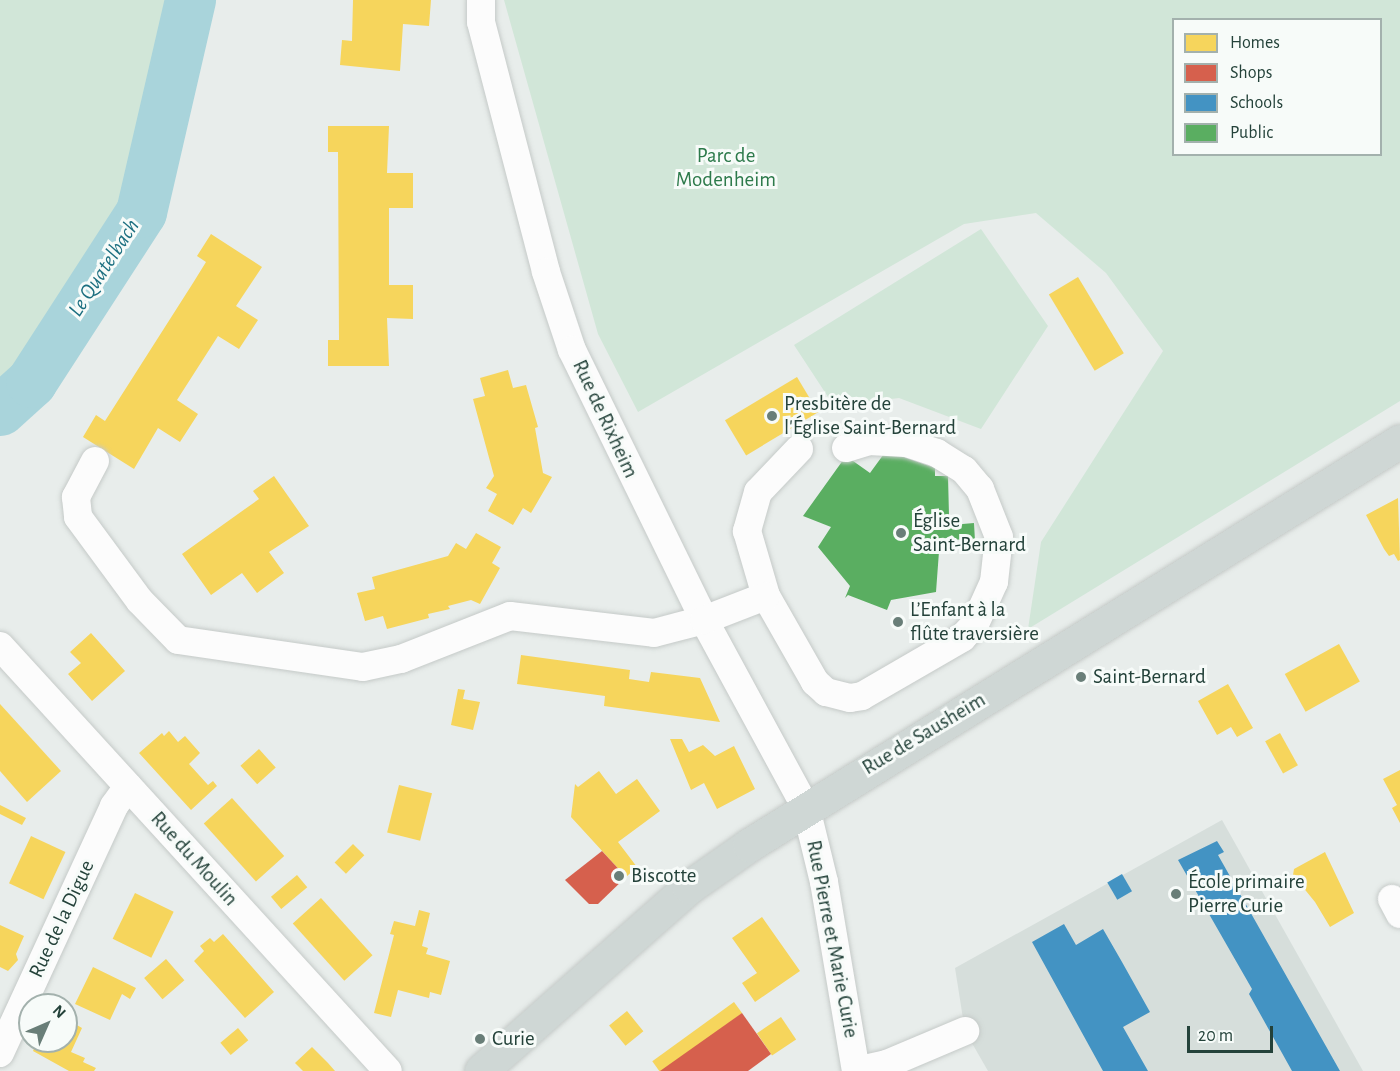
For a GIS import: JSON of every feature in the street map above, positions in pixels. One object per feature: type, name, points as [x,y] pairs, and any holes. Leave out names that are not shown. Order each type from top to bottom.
[{"type":"main road","name":"Rue de Sausheim","points":[[481,1071],[689,887],[806,808],[1400,441]]},
{"type":"street","name":"Rue de Rixheim","points":[[480,0],[481,22],[546,272],[572,350],[704,620],[806,808]]},
{"type":"street","points":[[799,449],[758,492],[747,531],[766,596],[815,682],[825,692],[850,698],[862,696],[962,638],[987,604],[994,582],[999,537],[980,489],[964,471],[937,453],[906,442],[869,441],[846,448]]},
{"type":"street","points":[[95,461],[76,497],[78,517],[140,601],[178,640],[363,667],[401,659],[510,616],[654,633],[704,620],[766,596]]},
{"type":"street","name":"Rue du Moulin","points":[[0,646],[388,1071]]},
{"type":"street","name":"Rue de la Digue","points":[[0,1053],[114,806],[128,787]]},
{"type":"street","name":"Rue Pierre et Marie Curie","points":[[806,808],[824,882],[856,1071]]},
{"type":"street","points":[[856,1071],[887,1064],[965,1030]]},
{"type":"shaded area","name":"École primaire Pierre Curie","points":[[1222,820],[1363,1071],[988,1071],[965,1031],[955,968]]},
{"type":"green space","points":[[0,0],[174,0],[130,206],[18,376],[0,392]]},
{"type":"green space","name":"Parc de Modenheim","points":[[504,0],[1400,0],[1400,401],[1028,629],[1041,542],[1163,351],[1106,273],[1036,213],[964,224],[638,412],[598,334]]},
{"type":"green space","points":[[981,229],[1048,326],[981,429],[899,398],[834,406],[794,345]]},
{"type":"building: Homes","points":[[353,0],[431,0],[429,26],[403,24],[400,71],[340,65],[342,40],[352,41]]},
{"type":"building: Homes","points":[[328,126],[389,126],[387,173],[413,173],[413,208],[389,208],[389,285],[413,285],[413,319],[387,318],[389,366],[328,366],[328,340],[339,340],[338,152],[328,152]]},
{"type":"building: Homes","points":[[211,234],[262,267],[236,306],[258,320],[239,349],[218,336],[177,400],[198,414],[180,442],[158,428],[134,469],[83,437],[96,415],[105,421],[193,283],[206,262],[197,256]]},
{"type":"building: Homes","points":[[1078,277],[1124,353],[1095,371],[1049,295]]},
{"type":"building: Homes","points":[[508,370],[513,388],[526,385],[538,427],[535,428],[543,473],[552,477],[531,513],[523,508],[513,525],[488,511],[497,494],[486,488],[494,476],[473,399],[485,396],[480,378]]},
{"type":"building: Homes","name":"Presbitère de l'Église Saint-Bernard","points":[[797,377],[818,412],[746,455],[725,420]]},
{"type":"building: Homes","points":[[274,476],[309,526],[269,552],[284,573],[257,593],[242,573],[211,595],[182,554],[259,499],[253,491]]},
{"type":"building: Homes","points":[[1398,498],[1400,560],[1398,561],[1394,554],[1389,556],[1384,549],[1366,515]]},
{"type":"building: Homes","points":[[476,533],[501,547],[492,563],[500,568],[480,604],[471,600],[448,606],[450,609],[428,614],[429,618],[387,629],[383,616],[365,621],[357,593],[375,589],[372,577],[448,556],[456,543],[466,549]]},
{"type":"building: Homes","points":[[91,633],[125,671],[92,701],[68,674],[81,663],[70,652]]},
{"type":"building: Homes","points":[[1339,644],[1360,682],[1306,712],[1285,674]]},
{"type":"building: Homes","points":[[521,655],[630,670],[629,679],[649,682],[651,672],[700,678],[720,722],[604,706],[605,696],[517,684]]},
{"type":"building: Homes","points":[[1228,684],[1253,728],[1237,737],[1231,727],[1217,735],[1198,701]]},
{"type":"building: Homes","points":[[458,689],[465,690],[463,699],[480,702],[473,730],[451,725]]},
{"type":"building: Homes","points":[[0,704],[61,771],[27,802],[0,771]]},
{"type":"building: Homes","points":[[169,731],[178,742],[185,736],[200,753],[189,764],[208,785],[213,781],[217,786],[191,810],[139,753],[162,733],[164,736]]},
{"type":"building: Homes","points":[[1280,733],[1298,765],[1283,774],[1265,741]]},
{"type":"building: Homes","points":[[670,739],[682,739],[689,752],[703,745],[715,756],[734,746],[755,789],[717,809],[704,783],[691,790]]},
{"type":"building: Homes","points":[[259,749],[276,768],[257,784],[240,766]]},
{"type":"building: Homes","points":[[1400,770],[1400,823],[1392,808],[1397,805],[1383,779]]},
{"type":"building: Homes","points":[[599,771],[616,794],[637,779],[660,811],[618,842],[637,867],[626,877],[571,817],[575,784],[578,787]]},
{"type":"building: Homes","points":[[399,785],[432,793],[420,841],[387,833]]},
{"type":"building: Homes","points":[[232,798],[284,856],[256,881],[204,823]]},
{"type":"building: Homes","points":[[0,805],[26,818],[22,825],[0,814]]},
{"type":"building: Homes","points":[[31,836],[65,852],[43,899],[9,883]]},
{"type":"building: Homes","points":[[353,844],[364,855],[346,874],[335,862]]},
{"type":"building: Homes","points":[[1325,852],[1354,913],[1330,927],[1315,902],[1293,875],[1294,869]]},
{"type":"building: Homes","points":[[297,875],[307,887],[281,909],[271,897]]},
{"type":"building: Homes","points":[[135,893],[174,912],[151,958],[113,939]]},
{"type":"building: Homes","points":[[321,898],[373,955],[344,981],[293,923]]},
{"type":"building: Homes","points":[[419,910],[430,913],[422,946],[428,948],[426,954],[450,961],[441,995],[430,992],[429,998],[398,990],[391,1017],[374,1013],[394,935],[390,934],[394,921],[415,926]]},
{"type":"building: Homes","points":[[762,917],[800,971],[755,1002],[742,983],[757,973],[732,938]]},
{"type":"building: Homes","points":[[0,925],[24,936],[16,954],[18,960],[8,971],[0,967]]},
{"type":"building: Homes","points":[[223,934],[274,992],[245,1018],[194,961],[204,951],[200,946],[210,938],[214,942]]},
{"type":"building: Homes","points":[[166,959],[184,980],[162,999],[144,978]]},
{"type":"building: Homes","points":[[93,967],[136,988],[130,999],[122,994],[110,1020],[78,1005],[78,998]]},
{"type":"building: Homes","points":[[734,1002],[742,1013],[663,1071],[659,1071],[652,1061]]},
{"type":"building: Homes","points":[[627,1011],[643,1031],[625,1046],[609,1025]]},
{"type":"building: Homes","points":[[781,1017],[796,1039],[772,1056],[757,1033]]},
{"type":"building: Homes","points":[[238,1028],[248,1040],[231,1055],[220,1043]]},
{"type":"building: Homes","points":[[312,1047],[335,1071],[303,1071],[295,1063]]},
{"type":"building: Homes","points":[[37,1053],[73,1053],[85,1058],[83,1062],[96,1068],[94,1071],[69,1071]]},
{"type":"building: Shops","points":[[602,851],[626,877],[598,904],[589,904],[565,880]]},
{"type":"building: Shops","points":[[742,1013],[771,1054],[748,1071],[660,1071]]},
{"type":"building: Schools","points":[[1217,841],[1224,852],[1218,855],[1340,1071],[1292,1071],[1249,994],[1252,989],[1178,860]]},
{"type":"building: Schools","points":[[1122,874],[1132,891],[1117,900],[1107,882]]},
{"type":"building: Schools","points":[[1064,924],[1076,945],[1103,929],[1122,962],[1150,1012],[1123,1027],[1148,1071],[1103,1071],[1032,942]]},
{"type":"building: Public","name":"Église Saint-Bernard","points":[[886,451],[935,468],[935,476],[948,476],[949,515],[940,516],[940,526],[974,523],[975,541],[940,538],[936,592],[891,600],[887,610],[848,595],[845,598],[850,586],[818,547],[831,527],[803,516],[846,456],[870,473]]},
{"type":"waterway","name":"Le Quatelbach","points":[[0,410],[31,382],[141,212],[190,0]]},
{"type":"place","name":"Presbitère de l'Église Saint-Bernard","points":[[772,416]]},
{"type":"place","name":"Église Saint-Bernard","points":[[901,533]]},
{"type":"place","name":"L’Enfant à la flûte traversière","points":[[898,622]]},
{"type":"place","name":"Saint-Bernard","points":[[1081,677]]},
{"type":"place","name":"Biscotte","points":[[619,876]]},
{"type":"place","name":"École primaire Pierre Curie","points":[[1176,894]]},
{"type":"place","name":"Curie","points":[[480,1039]]}]
